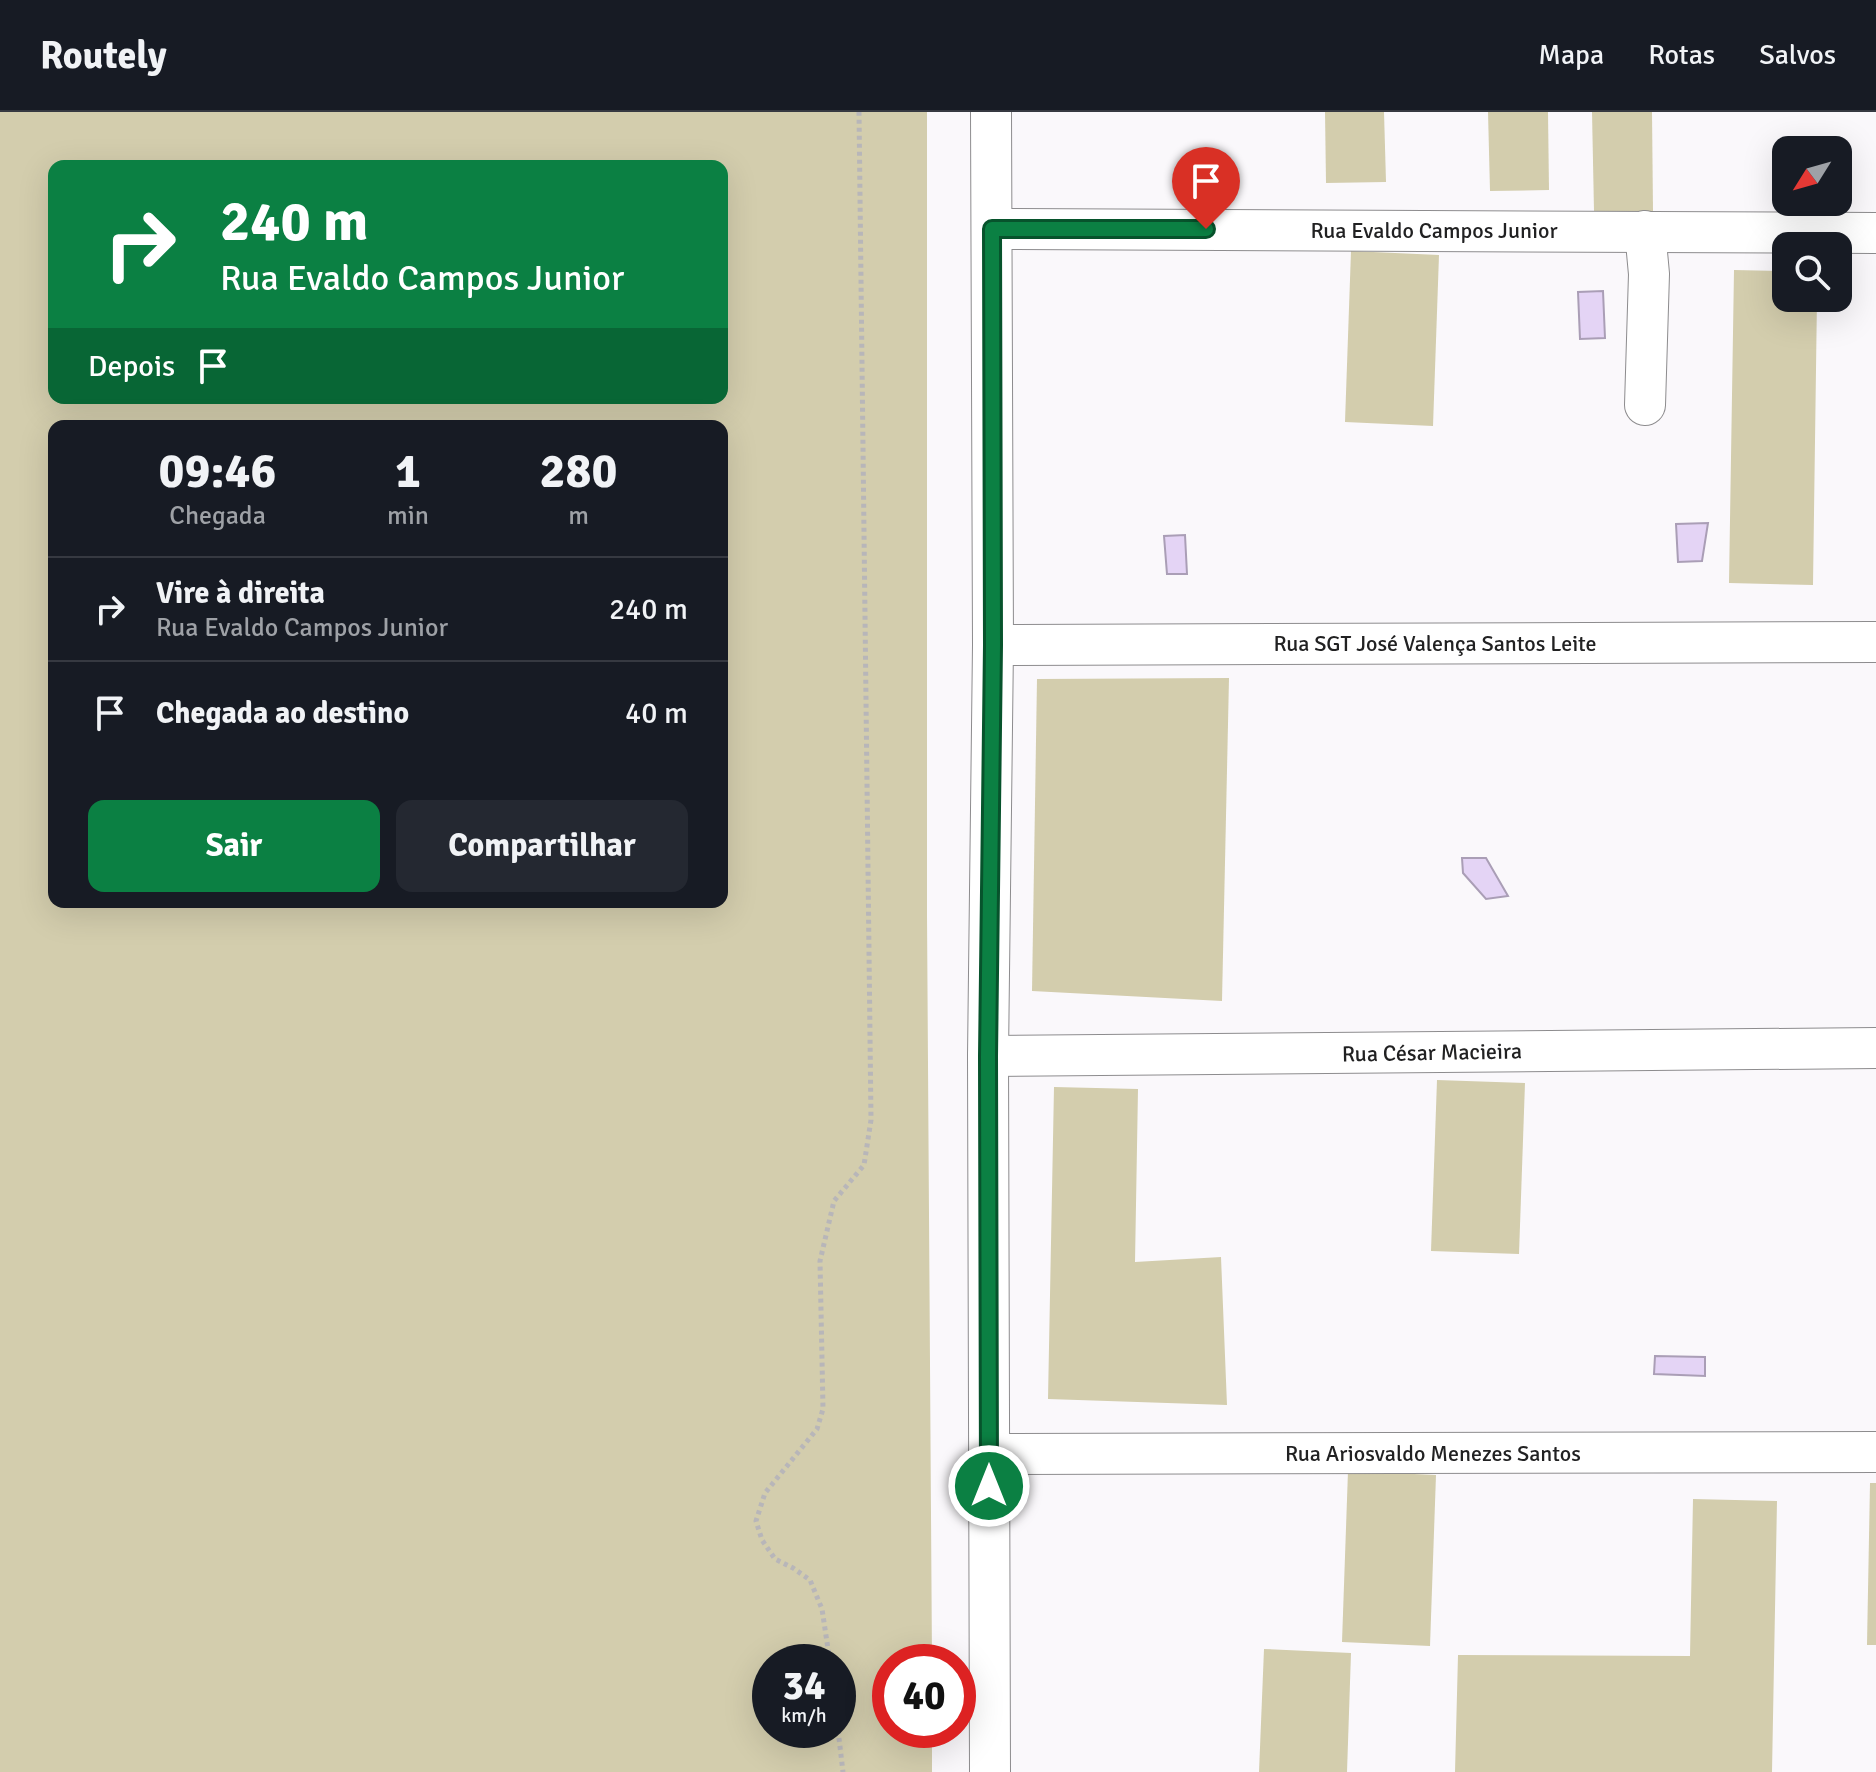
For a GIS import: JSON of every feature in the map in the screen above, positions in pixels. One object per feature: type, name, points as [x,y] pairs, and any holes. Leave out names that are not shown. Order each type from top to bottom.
[{"type":"street","points":[[990,1772],[988,1056],[993,645],[991,112]]},
{"type":"street","name":"Rua Evaldo Campos Junior","points":[[992,229],[1876,233]]},
{"type":"street","points":[[1645,231],[1649,274],[1645,405]]},
{"type":"street","name":"Rua SGT José Valença Santos Leite","points":[[993,645],[1876,642]]},
{"type":"street","name":"Rua César Macieira","points":[[988,1056],[1876,1048]]},
{"type":"street","name":"Rua Ariosvaldo Menezes Santos","points":[[989,1454],[1876,1452]]},
{"type":"path","points":[[827,1644],[822,1609],[810,1580],[775,1559],[762,1540],[756,1521],[765,1493],[817,1429],[823,1409],[820,1261],[834,1201],[864,1165],[871,1120],[859,112]]},
{"type":"path","points":[[840,1748],[843,1772]]},
{"type":"shaded area","points":[[0,112],[927,112],[927,915],[932,1644],[872,1644],[872,1748],[932,1748],[932,1772],[0,1772]]},
{"type":"shaded area","points":[[1325,112],[1384,112],[1386,182],[1326,183]]},
{"type":"shaded area","points":[[1488,112],[1548,112],[1549,190],[1490,191]]},
{"type":"shaded area","points":[[1592,112],[1652,112],[1653,211],[1594,211]]},
{"type":"shaded area","points":[[1351,251],[1439,255],[1433,426],[1345,422]]},
{"type":"shaded area","points":[[1734,270],[1772,271],[1772,312],[1817,312],[1813,585],[1729,583]]},
{"type":"shaded area","points":[[1603,291],[1605,338],[1580,339],[1578,292]]},
{"type":"shaded area","points":[[1708,523],[1702,561],[1678,562],[1676,524]]},
{"type":"shaded area","points":[[1185,535],[1187,574],[1167,574],[1164,536]]},
{"type":"shaded area","points":[[1229,678],[1222,1001],[1032,991],[1037,679]]},
{"type":"shaded area","points":[[1462,858],[1486,858],[1508,896],[1486,899],[1463,873]]},
{"type":"shaded area","points":[[1437,1080],[1525,1083],[1519,1254],[1431,1251]]},
{"type":"shaded area","points":[[1054,1087],[1138,1089],[1135,1262],[1221,1257],[1227,1405],[1048,1399]]},
{"type":"shaded area","points":[[1655,1356],[1705,1357],[1705,1376],[1654,1374]]},
{"type":"shaded area","points":[[1348,1471],[1436,1475],[1430,1646],[1342,1642]]},
{"type":"shaded area","points":[[1870,1483],[1876,1483],[1876,1645],[1867,1645]]},
{"type":"shaded area","points":[[1693,1499],[1777,1501],[1772,1772],[1455,1772],[1458,1655],[1690,1656]]},
{"type":"shaded area","points":[[1264,1649],[1351,1653],[1347,1772],[1259,1772]]},
{"type":"route","points":[[989,1486],[992,229],[1206,229]]}]
